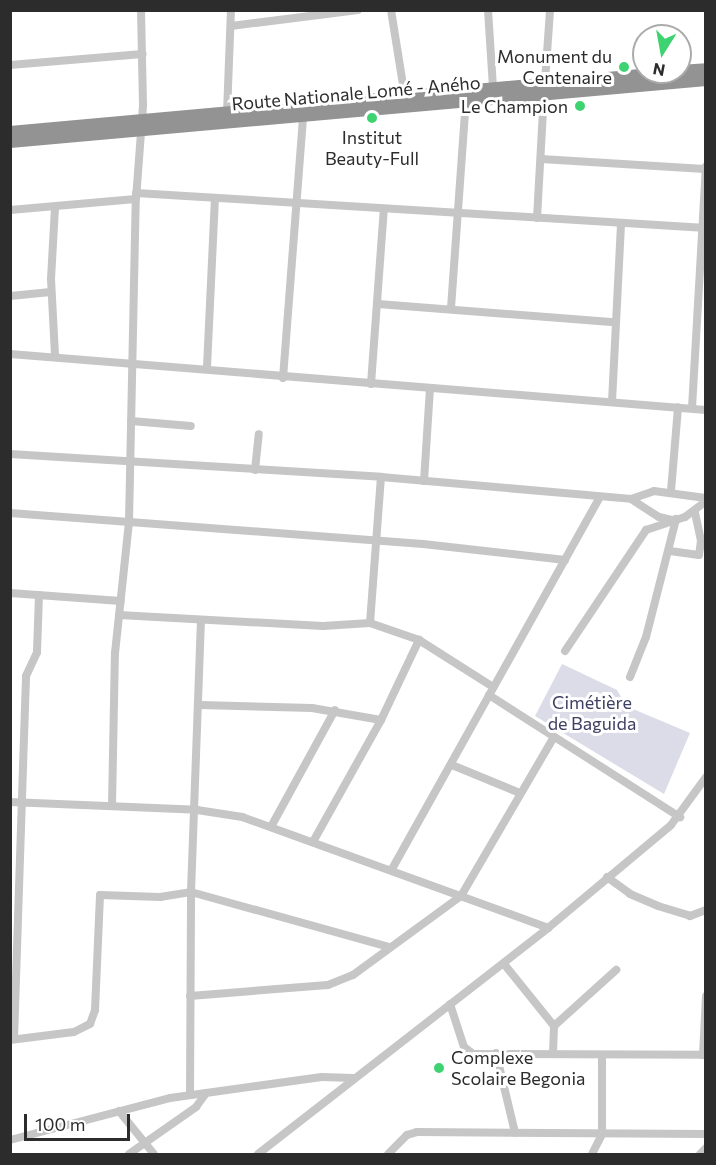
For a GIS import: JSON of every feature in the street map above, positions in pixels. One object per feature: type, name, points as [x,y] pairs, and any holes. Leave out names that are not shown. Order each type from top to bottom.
[{"type":"highway","name":"Route Nationale Lomé - Aného","points":[[10,132],[303,117],[466,100],[545,87],[632,77]]},
{"type":"highway","name":"Route Nationale Lomé - Aného","points":[[10,142],[141,127],[227,113],[493,88],[705,80]]},
{"type":"street","points":[[112,806],[112,710],[129,522],[136,196],[143,54],[141,10]]},
{"type":"street","points":[[227,113],[231,10]]},
{"type":"street","points":[[231,26],[358,10]]},
{"type":"street","points":[[391,10],[405,97]]},
{"type":"street","points":[[488,10],[493,88]]},
{"type":"street","points":[[537,218],[550,10]]},
{"type":"street","points":[[10,64],[143,54]]},
{"type":"street","points":[[451,308],[466,100]]},
{"type":"street","points":[[283,378],[303,117]]},
{"type":"street","points":[[541,159],[705,168],[704,228],[692,408]]},
{"type":"street","points":[[10,210],[55,208],[136,196],[215,198],[704,228]]},
{"type":"street","points":[[207,367],[215,198]]},
{"type":"street","points":[[55,208],[51,292],[55,355]]},
{"type":"street","points":[[371,384],[384,208]]},
{"type":"street","points":[[612,402],[614,322],[621,224]]},
{"type":"street","points":[[10,296],[51,292]]},
{"type":"street","points":[[378,304],[614,322]]},
{"type":"street","points":[[10,354],[55,355],[207,367],[283,378],[705,410]]},
{"type":"street","points":[[424,481],[430,389]]},
{"type":"street","points":[[671,491],[678,407]]},
{"type":"street","points":[[131,421],[191,426]]},
{"type":"street","points":[[255,470],[259,434]]},
{"type":"street","points":[[10,454],[381,477],[631,499],[659,517],[674,519]]},
{"type":"street","points":[[370,623],[381,477]]},
{"type":"street","points":[[565,651],[646,530],[695,512],[705,499],[671,491],[641,493],[631,499]]},
{"type":"street","points":[[392,869],[600,497]]},
{"type":"street","points":[[670,551],[699,555],[701,541],[695,512]]},
{"type":"street","points":[[10,513],[376,541],[565,560]]},
{"type":"street","points":[[630,677],[646,638],[670,551],[674,519]]},
{"type":"street","points":[[10,593],[121,601]]},
{"type":"street","points":[[39,595],[37,652],[26,676],[12,1039],[74,1032],[90,1024],[95,1010],[100,895],[160,897],[191,892],[389,947]]},
{"type":"street","points":[[119,615],[323,626],[370,623],[419,640],[554,737],[680,817]]},
{"type":"street","points":[[189,1095],[191,892],[197,810],[201,621]]},
{"type":"street","points":[[314,840],[381,720],[419,640]]},
{"type":"street","points":[[200,705],[335,710],[381,720]]},
{"type":"street","points":[[272,825],[335,710]]},
{"type":"street","points":[[190,996],[341,982],[461,896],[554,737]]},
{"type":"street","points":[[452,765],[520,793]]},
{"type":"street","points":[[258,1155],[353,1078],[504,964],[680,817],[705,777]]},
{"type":"street","points":[[10,802],[197,810],[272,825],[548,928]]},
{"type":"street","points":[[607,877],[630,894],[658,906],[690,916],[705,910]]},
{"type":"street","points":[[504,964],[554,1026],[553,1054]]},
{"type":"street","points":[[554,1026],[616,970]]},
{"type":"street","points":[[450,1004],[467,1052],[704,1055],[705,996]]},
{"type":"street","points":[[496,1053],[515,1133]]},
{"type":"street","points":[[592,1155],[602,1134],[602,1055]]},
{"type":"street","points":[[10,1140],[189,1095],[322,1077],[353,1078]]},
{"type":"street","points":[[129,1155],[196,1107],[206,1093]]},
{"type":"street","points":[[119,1111],[154,1155]]},
{"type":"street","points":[[388,1155],[407,1135],[417,1132],[705,1134]]},
{"type":"street","points":[[700,1155],[705,1148]]},
{"type":"green space","name":"Cimétière de Baguida","points":[[562,664],[617,690],[626,706],[690,733],[664,794],[535,716]]},
{"type":"place","name":"Monument du Centenaire","points":[[624,67]]},
{"type":"place","name":"Le Champion","points":[[580,106]]},
{"type":"place","name":"Institut Beauty-Full","points":[[372,118]]},
{"type":"place","name":"Complexe Scolaire Begonia","points":[[439,1068]]}]
